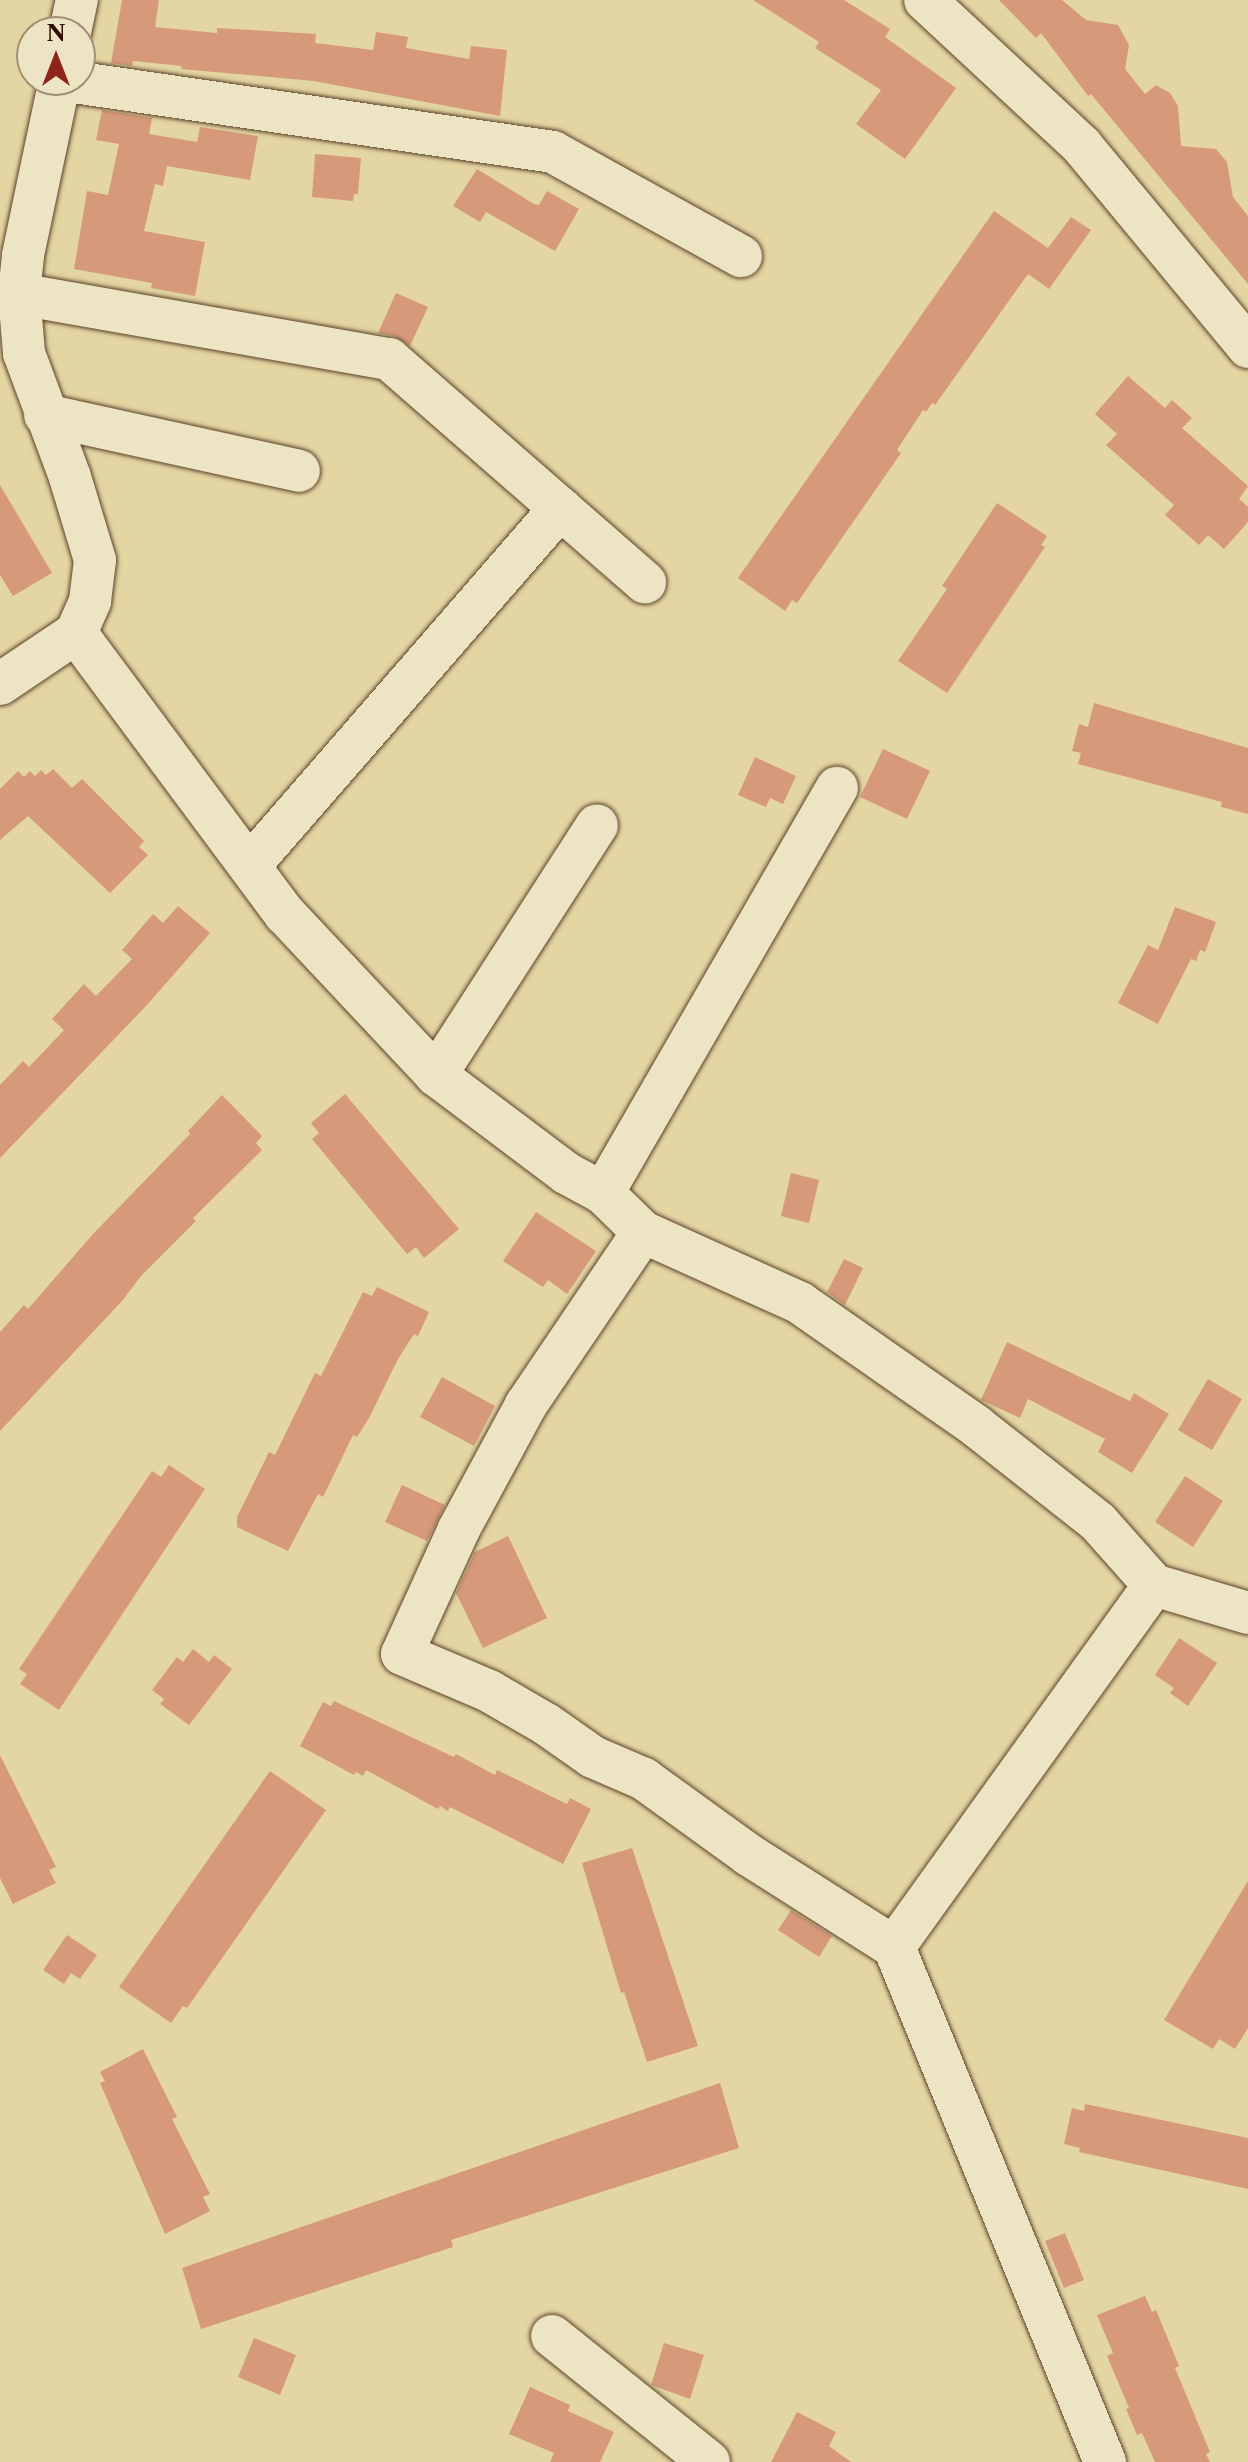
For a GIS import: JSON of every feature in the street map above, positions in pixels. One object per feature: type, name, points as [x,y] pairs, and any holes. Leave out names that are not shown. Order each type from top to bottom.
[{"type":"street","points":[[925,0],[1082,146],[1248,347]]},
{"type":"street","points":[[96,85],[553,152],[741,256]]},
{"type":"street","points":[[0,684],[76,633],[90,601],[95,560],[70,477],[24,353],[14,270],[56,96]]},
{"type":"street","points":[[14,270],[389,359],[645,582]]},
{"type":"street","points":[[45,415],[299,471]]},
{"type":"street","points":[[250,865],[560,508]]},
{"type":"street","points":[[76,633],[285,914],[436,1075],[566,1173],[603,1193],[643,1232],[800,1303],[976,1426],[1098,1522],[1154,1585],[1248,1613]]},
{"type":"street","points":[[603,1193],[837,788]]},
{"type":"street","points":[[436,1075],[597,825]]},
{"type":"street","points":[[643,1232],[526,1405],[459,1529],[402,1654],[489,1691],[546,1724],[593,1757],[644,1779],[749,1855],[894,1947],[1105,2462]]},
{"type":"street","points":[[894,1947],[1154,1585]]},
{"type":"street","points":[[552,2336],[709,2462]]},
{"type":"building","points":[[122,0],[159,0],[155,27],[217,33],[217,28],[316,34],[315,43],[373,50],[376,32],[408,37],[406,48],[469,59],[471,46],[507,50],[500,116],[314,81],[181,69],[182,66],[133,61],[132,66],[111,63]]},
{"type":"building","points":[[753,0],[844,0],[890,29],[885,37],[956,88],[905,159],[856,124],[881,90],[815,48],[819,42]]},
{"type":"building","points":[[999,0],[1062,0],[1086,20],[1118,25],[1129,45],[1125,69],[1145,94],[1156,85],[1170,93],[1178,106],[1181,146],[1216,149],[1227,162],[1233,197],[1248,216],[1248,284],[1091,94],[1088,96],[1041,33],[1036,38]]},
{"type":"building","points":[[102,110],[152,118],[149,134],[197,142],[200,127],[258,136],[250,180],[167,166],[163,186],[155,184],[144,231],[205,242],[195,296],[151,288],[152,283],[74,269],[87,191],[108,195],[119,144],[96,140]]},
{"type":"building","points":[[315,154],[361,158],[358,194],[354,194],[353,201],[312,197]]},
{"type":"building","points":[[477,169],[534,204],[539,205],[547,191],[579,209],[555,251],[486,212],[480,222],[453,206]]},
{"type":"building","points":[[994,211],[1048,248],[1071,217],[1091,230],[1049,289],[1028,274],[935,405],[932,403],[926,412],[923,410],[897,450],[901,453],[797,603],[792,600],[785,611],[738,578]]},
{"type":"building","points":[[396,293],[428,307],[410,346],[394,336],[378,333]]},
{"type":"building","points":[[1128,376],[1165,408],[1172,400],[1192,418],[1182,428],[1248,486],[1239,499],[1248,507],[1248,522],[1224,549],[1208,535],[1199,545],[1165,515],[1174,505],[1106,445],[1117,434],[1095,414]]},
{"type":"building","points":[[0,485],[52,573],[13,596],[0,575]]},
{"type":"building","points":[[997,503],[1047,536],[1041,545],[1045,547],[947,693],[898,661],[947,589],[942,586]]},
{"type":"building","points":[[1094,703],[1248,748],[1248,814],[1221,807],[1222,802],[1078,764],[1081,753],[1072,751],[1079,724],[1088,727]]},
{"type":"building","points":[[883,749],[930,771],[907,819],[860,797]]},
{"type":"building","points":[[755,757],[796,776],[783,804],[770,798],[766,807],[738,795]]},
{"type":"building","points":[[53,769],[72,788],[82,779],[144,841],[139,847],[148,855],[110,893],[28,816],[0,840],[0,789],[18,771],[24,777],[30,771],[35,776],[41,770],[46,775]]},
{"type":"building","points":[[178,906],[210,933],[147,1005],[0,1158],[0,1085],[23,1061],[29,1067],[64,1030],[52,1019],[84,984],[96,996],[132,959],[122,950],[153,914],[163,923]]},
{"type":"building","points":[[1175,907],[1216,922],[1205,952],[1200,950],[1196,961],[1191,959],[1158,1024],[1118,1003],[1148,945],[1158,950]]},
{"type":"building","points":[[345,1094],[459,1229],[424,1258],[416,1247],[407,1254],[312,1139],[319,1133],[311,1123]]},
{"type":"building","points":[[222,1095],[262,1136],[256,1143],[262,1150],[193,1218],[196,1221],[141,1276],[122,1301],[0,1431],[0,1332],[24,1305],[28,1309],[93,1234],[190,1134],[188,1131]]},
{"type":"building","points":[[791,1173],[819,1180],[809,1223],[781,1216]]},
{"type":"building","points":[[536,1212],[596,1251],[567,1294],[548,1280],[543,1287],[503,1261]]},
{"type":"building","points":[[844,1259],[863,1268],[845,1305],[827,1292]]},
{"type":"building","points":[[377,1287],[429,1312],[418,1336],[414,1334],[398,1359],[369,1418],[357,1437],[353,1435],[323,1497],[318,1494],[288,1551],[237,1527],[237,1517],[269,1452],[275,1455],[315,1373],[321,1376],[363,1292],[372,1296]]},
{"type":"building","points":[[1007,1342],[1130,1401],[1134,1393],[1169,1414],[1132,1473],[1098,1452],[1105,1439],[1028,1399],[1020,1418],[981,1400]]},
{"type":"building","points":[[442,1377],[495,1406],[474,1446],[420,1417]]},
{"type":"building","points":[[1208,1379],[1242,1399],[1212,1450],[1178,1430]]},
{"type":"building","points":[[169,1465],[205,1489],[59,1710],[20,1684],[27,1674],[19,1669],[152,1471],[161,1477]]},
{"type":"building","points":[[1185,1476],[1223,1501],[1193,1547],[1155,1522]]},
{"type":"building","points":[[402,1485],[445,1505],[427,1541],[385,1522]]},
{"type":"building","points":[[508,1536],[547,1618],[483,1648],[456,1593],[475,1552]]},
{"type":"building","points":[[1179,1638],[1217,1663],[1188,1706],[1170,1693],[1174,1688],[1155,1675]]},
{"type":"building","points":[[193,1649],[209,1662],[214,1655],[232,1669],[189,1725],[160,1704],[164,1699],[152,1690],[177,1657],[183,1662]]},
{"type":"building","points":[[334,1701],[454,1757],[456,1754],[495,1775],[497,1770],[567,1804],[570,1798],[591,1809],[563,1864],[450,1807],[448,1811],[440,1806],[438,1809],[366,1770],[363,1776],[356,1772],[354,1775],[300,1746],[323,1702],[331,1706]]},
{"type":"building","points":[[0,1755],[56,1867],[49,1870],[56,1883],[13,1904],[0,1878]]},
{"type":"building","points":[[270,1771],[326,1810],[187,2008],[183,2006],[171,2023],[119,1987]]},
{"type":"building","points":[[632,1848],[698,2046],[647,2062],[624,1992],[621,1993],[582,1863]]},
{"type":"building","points":[[1248,1881],[1248,2028],[1235,2049],[1219,2039],[1213,2049],[1164,2020]]},
{"type":"building","points":[[791,1910],[832,1936],[819,1957],[778,1930]]},
{"type":"building","points":[[67,1935],[97,1955],[80,1979],[71,1973],[64,1984],[43,1970]]},
{"type":"building","points":[[143,2049],[177,2117],[172,2119],[210,2194],[203,2197],[210,2211],[165,2234],[100,2083],[105,2081],[100,2072]]},
{"type":"building","points":[[720,2083],[739,2148],[451,2240],[453,2247],[201,2329],[182,2268]]},
{"type":"building","points":[[1085,2104],[1248,2138],[1248,2189],[1079,2152],[1080,2148],[1064,2144],[1072,2108],[1084,2111]]},
{"type":"building","points":[[1065,2233],[1084,2280],[1064,2288],[1045,2241]]},
{"type":"building","points":[[1145,2296],[1152,2312],[1156,2310],[1179,2366],[1175,2368],[1210,2452],[1206,2454],[1210,2462],[1155,2462],[1142,2433],[1137,2435],[1126,2409],[1129,2408],[1107,2356],[1113,2353],[1097,2315]]},
{"type":"building","points":[[254,2338],[296,2355],[280,2395],[238,2377]]},
{"type":"building","points":[[664,2343],[704,2355],[690,2399],[651,2385]]},
{"type":"building","points":[[530,2387],[570,2405],[568,2411],[614,2432],[600,2462],[550,2462],[554,2453],[509,2434]]},
{"type":"building","points":[[797,2412],[836,2432],[829,2446],[851,2462],[771,2462]]}]
